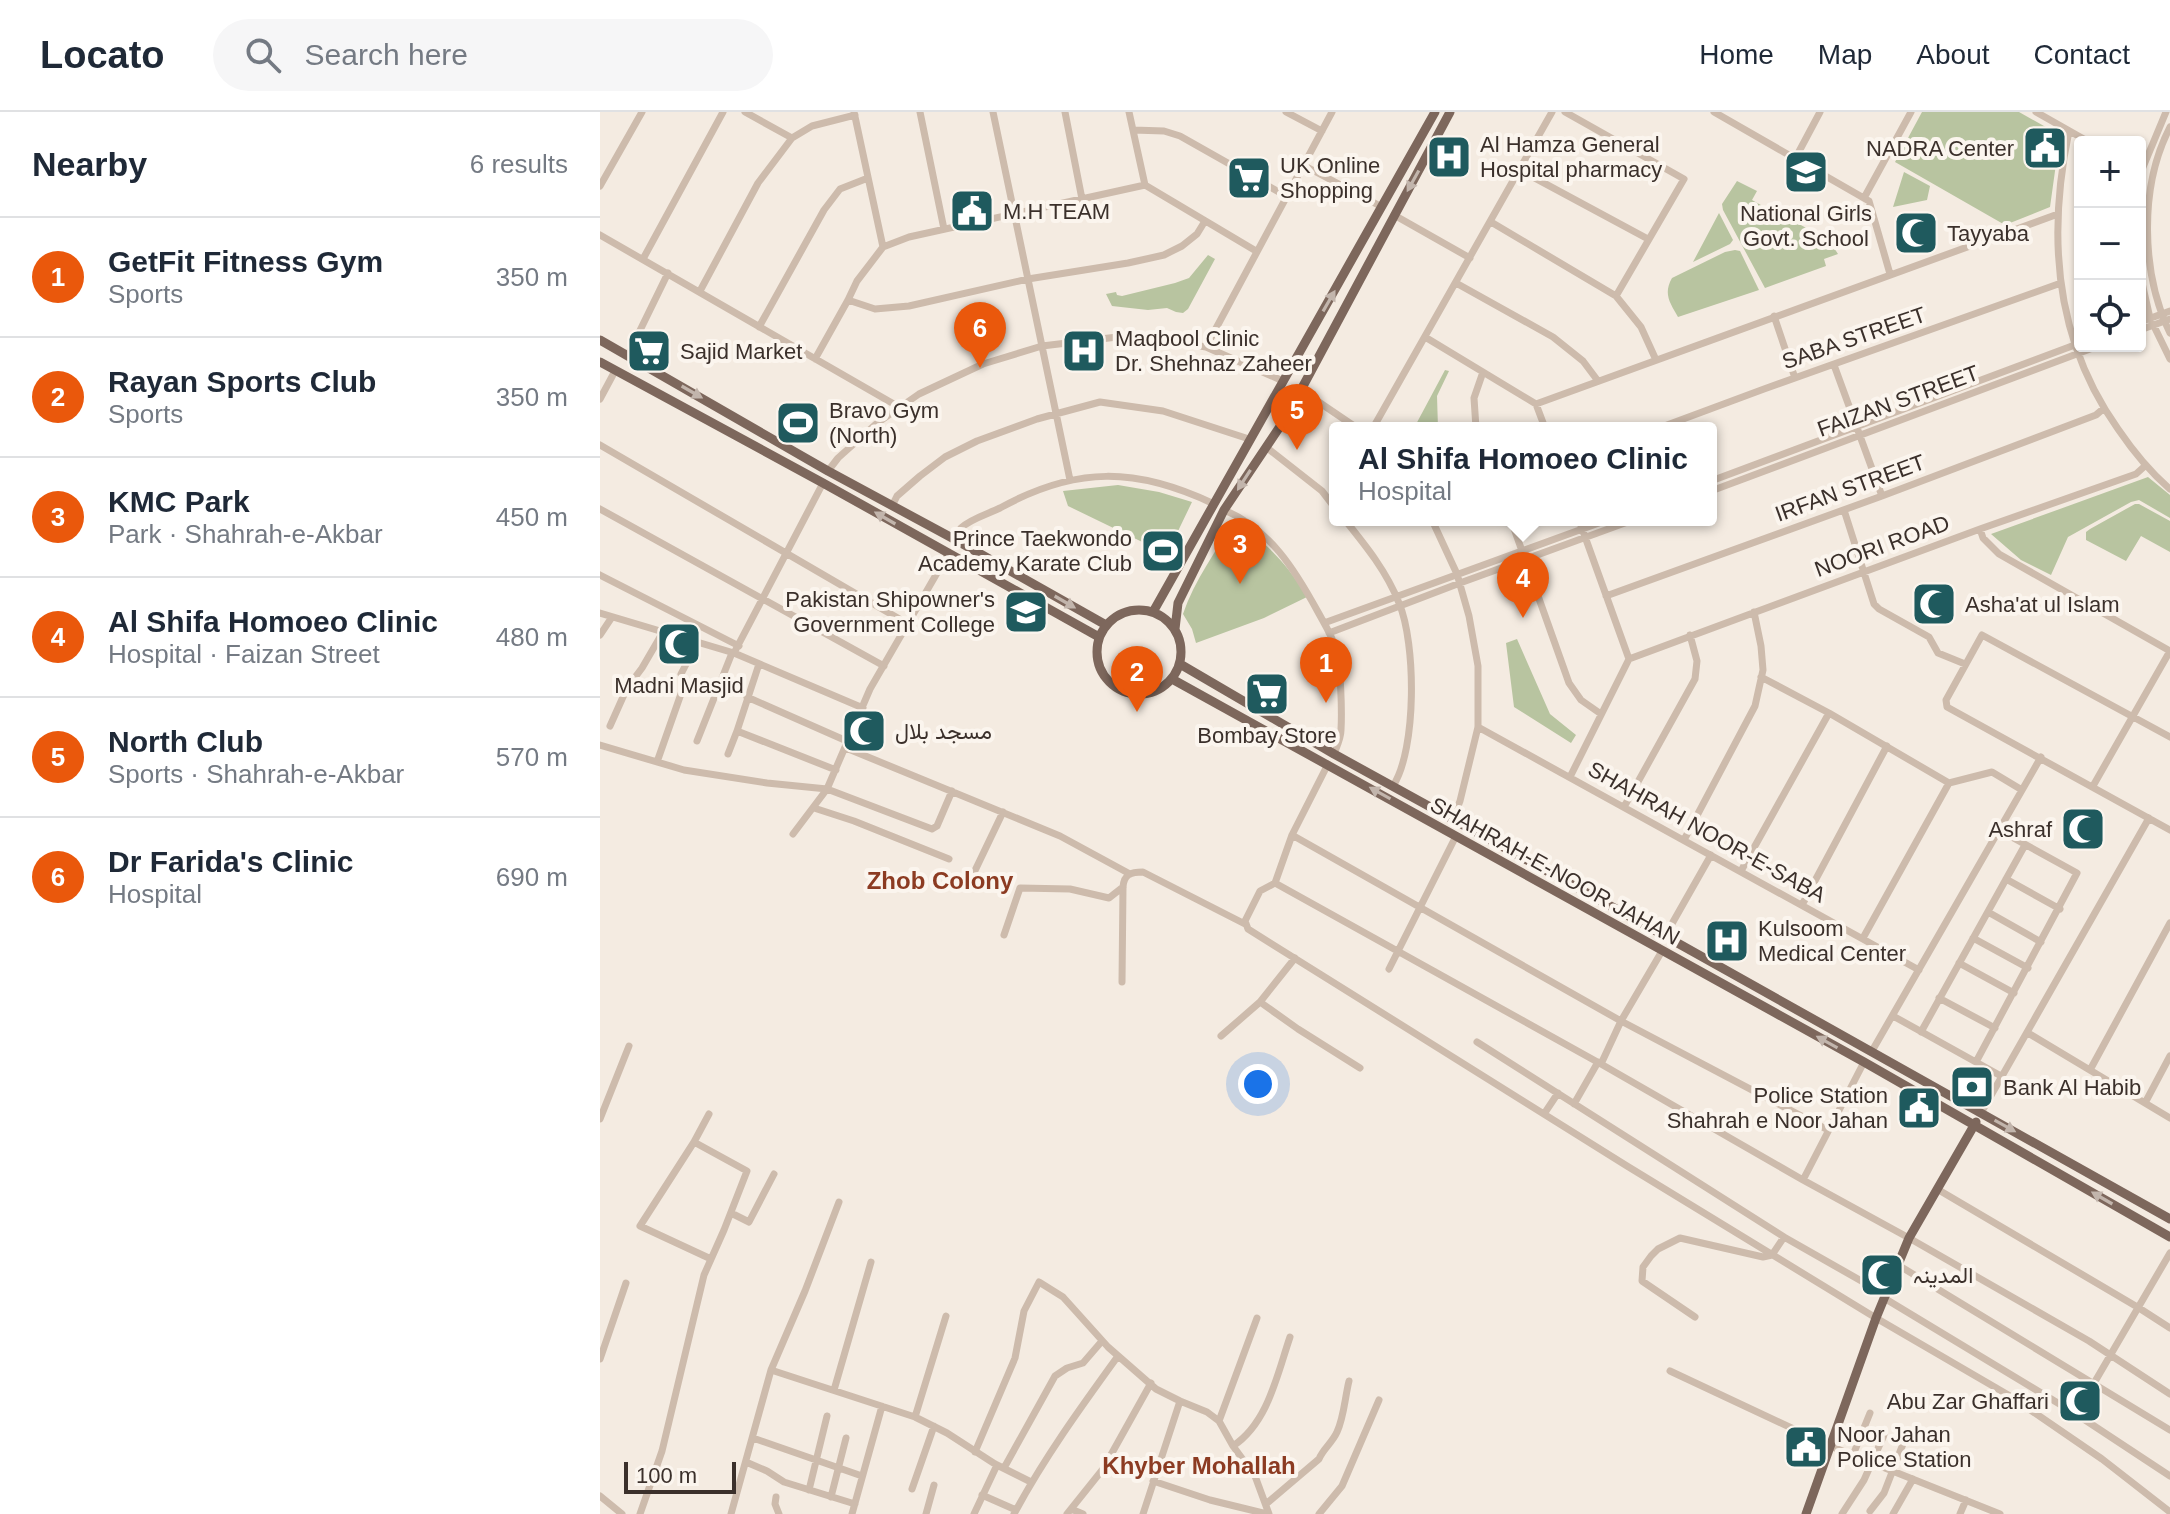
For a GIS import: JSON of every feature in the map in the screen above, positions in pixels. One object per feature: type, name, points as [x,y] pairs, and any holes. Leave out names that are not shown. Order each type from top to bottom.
[{"type":"main road","points":[[1153,612],[1435,112]]},
{"type":"main road","points":[[1175,629],[1178,603],[1224,510],[1301,390],[1450,112]]},
{"type":"main road","points":[[600,340],[1106,625]]},
{"type":"main road","points":[[600,362],[1099,637]]},
{"type":"main road","points":[[1139,609],[1159,614],[1175,629],[1181,642],[1180,664],[1167,685],[1144,694],[1128,692],[1108,680],[1098,660],[1099,637],[1106,625],[1113,618],[1139,609]]},
{"type":"main road","name":"SHAHRAH-E-NOOR JAHAN","points":[[1180,664],[1334,754],[2170,1219]]},
{"type":"main road","name":"SHAHRAH-E-NOOR JAHAN","points":[[1172,679],[1864,1062],[2170,1237]]},
{"type":"main road","points":[[1481,850],[1487,837]]},
{"type":"main road","points":[[1771,1011],[1778,999]]},
{"type":"main road","points":[[1806,1514],[1876,1318],[1909,1238],[1981,1113]]},
{"type":"street","points":[[600,186],[642,112]]},
{"type":"street","points":[[643,259],[723,112]]},
{"type":"street","points":[[745,112],[792,138]]},
{"type":"street","points":[[920,112],[944,229]]},
{"type":"street","points":[[993,112],[1070,480]]},
{"type":"street","points":[[1065,112],[1082,199]]},
{"type":"street","points":[[1129,112],[1145,185]]},
{"type":"street","points":[[1286,112],[1322,131]]},
{"type":"street","points":[[1206,347],[1332,112]]},
{"type":"street","points":[[1376,422],[1552,112]]},
{"type":"street","points":[[1565,112],[1684,179],[1616,296]]},
{"type":"street","points":[[1714,112],[1729,116],[1795,159],[1869,201],[1890,274]]},
{"type":"street","points":[[1795,159],[1820,112]]},
{"type":"street","points":[[1864,198],[1911,112]]},
{"type":"street","points":[[2036,112],[2078,136]]},
{"type":"street","points":[[2146,160],[2166,112]]},
{"type":"street","points":[[700,291],[758,183],[792,138],[812,126],[854,113],[883,247]]},
{"type":"street","points":[[2170,127],[2153,178],[2147,224],[2155,292],[2170,333]]},
{"type":"street","points":[[1133,130],[1164,131],[1180,136],[1286,196]]},
{"type":"street","points":[[2069,131],[2061,170],[2058,214],[2061,283],[2067,323],[2074,338]]},
{"type":"street","points":[[1303,165],[1382,207]]},
{"type":"street","points":[[1520,170],[1648,239]]},
{"type":"street","points":[[2146,174],[2153,178]]},
{"type":"street","points":[[759,327],[824,210],[840,189],[868,178]]},
{"type":"street","points":[[815,359],[857,281],[883,247],[909,237],[1145,185],[1256,251]]},
{"type":"street","points":[[1536,404],[2058,214]]},
{"type":"street","points":[[1394,215],[1470,258]]},
{"type":"street","points":[[848,300],[875,309],[909,306],[1028,279],[1164,255],[1197,234],[1205,221]]},
{"type":"street","points":[[1491,222],[1616,296],[1641,327],[1656,360]]},
{"type":"street","points":[[600,235],[899,407]]},
{"type":"street","points":[[628,355],[668,273]]},
{"type":"street","points":[[2142,280],[2152,321],[2170,359]]},
{"type":"street","points":[[1456,283],[1553,337],[1583,361],[1598,381]]},
{"type":"street","name":"SABA STREET","points":[[1675,422],[2061,283]]},
{"type":"street","points":[[1774,316],[1795,378]]},
{"type":"street","points":[[2146,322],[2166,316]]},
{"type":"street","points":[[2146,326],[2152,321]]},
{"type":"street","points":[[828,471],[853,444],[919,394],[983,364],[1042,346],[1134,335],[1206,347],[1283,381]]},
{"type":"street","points":[[1425,337],[1536,404],[1543,422]]},
{"type":"street","name":"FAIZAN STREET","points":[[1717,479],[2074,345]]},
{"type":"street","name":"FAIZAN STREET","points":[[1717,489],[2083,352]]},
{"type":"street","points":[[2078,354],[2103,409],[2146,465],[2170,489]]},
{"type":"street","points":[[1834,365],[1882,496]]},
{"type":"street","points":[[600,399],[615,371]]},
{"type":"street","points":[[1476,422],[1474,398],[1483,372]]},
{"type":"street","points":[[1301,390],[1348,422]]},
{"type":"street","points":[[892,506],[897,496],[945,457],[1006,429],[1100,402],[1163,411],[1249,439]]},
{"type":"street","name":"IRFAN STREET","points":[[1606,596],[1882,496],[2096,415],[2103,409]]},
{"type":"street","points":[[600,445],[908,624]]},
{"type":"street","points":[[1266,447],[1322,491],[1329,500]]},
{"type":"street","name":"NOORI ROAD","points":[[1629,659],[2136,474],[2146,465]]},
{"type":"street","points":[[954,539],[961,528],[1025,494],[1070,480],[1115,475],[1150,480],[1214,504]]},
{"type":"street","points":[[697,741],[735,651],[823,483]]},
{"type":"street","points":[[600,509],[884,666]]},
{"type":"street","points":[[1224,510],[1270,541],[1297,574],[1329,633],[1336,651],[1341,708],[1341,733],[1334,754]]},
{"type":"street","points":[[1844,510],[1874,604],[1929,637],[1938,653],[1965,664]]},
{"type":"street","points":[[1350,526],[1374,557],[1398,601],[1411,658],[1411,721],[1399,777],[1393,786]]},
{"type":"street","points":[[1435,526],[1458,578],[1478,666],[1478,727],[1453,819]]},
{"type":"street","points":[[1513,526],[1569,683],[1581,700],[1601,714]]},
{"type":"street","points":[[1570,777],[1629,659],[1581,526]]},
{"type":"street","points":[[1584,534],[1597,526]]},
{"type":"street","points":[[1329,633],[1458,578],[1612,526]]},
{"type":"street","points":[[1980,529],[1983,538],[1999,554],[2170,651],[2093,786]]},
{"type":"street","points":[[793,834],[827,789],[870,689],[948,554]]},
{"type":"street","points":[[600,575],[759,664],[863,708]]},
{"type":"street","points":[[1324,623],[1398,601]]},
{"type":"street","points":[[1684,840],[1755,706],[1761,677],[1761,646],[1754,612]]},
{"type":"street","points":[[600,613],[697,643],[735,651]]},
{"type":"street","points":[[600,635],[612,617]]},
{"type":"street","points":[[610,726],[627,688],[663,632]]},
{"type":"street","points":[[1624,807],[1695,679],[1697,661],[1690,635]]},
{"type":"street","points":[[2170,737],[1982,635],[1946,700],[1947,707],[2170,830]]},
{"type":"street","points":[[681,674],[697,643]]},
{"type":"street","points":[[728,754],[759,664]]},
{"type":"street","points":[[1761,677],[1949,783],[1992,772],[2022,790]]},
{"type":"street","points":[[657,762],[682,691]]},
{"type":"street","points":[[747,697],[847,745],[1060,836],[1130,874]]},
{"type":"street","points":[[1741,871],[1829,713]]},
{"type":"street","name":"SHAHRAH NOOR-E-SABA","points":[[1478,727],[1919,970]]},
{"type":"street","points":[[737,731],[836,770]]},
{"type":"street","points":[[600,745],[684,770],[827,789],[932,829],[937,826],[952,791]]},
{"type":"street","points":[[1802,905],[1887,746]]},
{"type":"street","points":[[1872,1051],[2041,757]]},
{"type":"street","points":[[1245,924],[1260,891],[1275,883],[1292,835],[1328,764]]},
{"type":"street","points":[[1863,938],[1949,783]]},
{"type":"street","points":[[814,808],[949,859]]},
{"type":"street","points":[[970,881],[1003,812]]},
{"type":"street","points":[[1981,1113],[2149,818]]},
{"type":"street","points":[[1976,1062],[2077,873],[1999,830]]},
{"type":"street","points":[[1292,835],[1621,1021],[1828,1130]]},
{"type":"street","points":[[1389,969],[1456,836]]},
{"type":"street","points":[[1921,1032],[2025,845]]},
{"type":"street","points":[[1665,936],[1711,855]]},
{"type":"street","points":[[1122,982],[1123,887],[1125,877],[1143,872],[1245,924],[1248,929],[1772,1255],[2010,1396],[2102,1459],[2170,1512]]},
{"type":"street","points":[[2006,879],[2060,909]]},
{"type":"street","points":[[1275,883],[1909,1238],[2110,1355],[2170,1394]]},
{"type":"street","points":[[1004,935],[1020,888],[1070,889],[1109,898],[1123,887]]},
{"type":"street","points":[[1988,912],[2041,942]]},
{"type":"street","points":[[2090,1070],[2170,923]]},
{"type":"street","points":[[1973,938],[2028,968]]},
{"type":"street","points":[[1574,1104],[1662,951]]},
{"type":"street","points":[[1221,1036],[1260,1002],[1295,958]]},
{"type":"street","points":[[1959,963],[2014,993]]},
{"type":"street","points":[[1939,998],[1995,1028]]},
{"type":"street","points":[[1260,1002],[1360,1068]]},
{"type":"street","points":[[1893,1016],[2001,1076]]},
{"type":"street","points":[[2028,1033],[2170,1118]]},
{"type":"street","points":[[1477,1042],[1784,1237],[2076,1414],[2170,1476]]},
{"type":"street","points":[[600,1119],[629,1046]]},
{"type":"street","points":[[2145,1103],[2170,1056]]},
{"type":"street","points":[[1803,1180],[1864,1062]]},
{"type":"street","points":[[1544,1114],[1558,1093]]},
{"type":"street","points":[[709,1114],[640,1226],[711,1259]]},
{"type":"street","points":[[640,1514],[662,1451],[704,1275],[747,1171],[694,1142]]},
{"type":"street","points":[[731,1213],[749,1222],[774,1174]]},
{"type":"street","points":[[1937,1189],[2170,1328]]},
{"type":"street","points":[[731,1514],[771,1370],[839,1202]]},
{"type":"street","points":[[1695,1317],[1642,1281],[1643,1267],[1658,1249],[1680,1238],[1758,1257],[1772,1255],[1784,1237]]},
{"type":"street","points":[[2076,1414],[2170,1253]]},
{"type":"street","points":[[834,1390],[871,1262]]},
{"type":"street","points":[[1898,1265],[2170,1430]]},
{"type":"street","points":[[975,1452],[1015,1358],[1024,1311],[1039,1282],[1063,1297],[1102,1341],[1156,1389],[1207,1412],[1219,1421],[1255,1476],[1268,1514],[1210,1500],[1153,1481]]},
{"type":"street","points":[[600,1359],[626,1283]]},
{"type":"street","points":[[915,1417],[946,1316]]},
{"type":"street","points":[[1219,1421],[1257,1318]]},
{"type":"street","points":[[1233,1446],[1251,1432],[1264,1409],[1290,1337]]},
{"type":"street","points":[[974,1514],[982,1495],[1055,1376],[1083,1363],[1102,1341]]},
{"type":"street","points":[[982,1495],[1015,1512],[1031,1482],[1118,1356]]},
{"type":"street","points":[[771,1370],[915,1417],[1031,1482]]},
{"type":"street","points":[[1670,1371],[1830,1446],[2000,1514]]},
{"type":"street","points":[[1266,1504],[1319,1459],[1334,1439],[1340,1427],[1349,1381]]},
{"type":"street","points":[[1069,1512],[1103,1469],[1151,1383]]},
{"type":"street","points":[[1319,1514],[1342,1486],[1379,1400]]},
{"type":"street","points":[[1143,1514],[1180,1401]]},
{"type":"street","points":[[852,1514],[882,1406]]},
{"type":"street","points":[[1853,1455],[1870,1413]]},
{"type":"street","points":[[809,1490],[827,1416]]},
{"type":"street","points":[[912,1489],[934,1426]]},
{"type":"street","points":[[1870,1511],[1884,1493],[1908,1431]]},
{"type":"street","points":[[1842,1514],[1864,1480],[1884,1435]]},
{"type":"street","points":[[753,1438],[862,1476]]},
{"type":"street","points":[[831,1497],[846,1438]]},
{"type":"street","points":[[746,1462],[784,1482],[855,1504]]},
{"type":"street","points":[[1893,1514],[1913,1479]]},
{"type":"street","points":[[926,1514],[934,1485]]},
{"type":"street","points":[[600,1496],[622,1514]]},
{"type":"street","points":[[776,1497],[779,1514]]},
{"type":"street","points":[[1960,1514],[1966,1500]]},
{"type":"street","points":[[1069,1512],[1083,1514]]},
{"type":"green space","points":[[1922,112],[2019,112],[2060,135],[2050,207],[2005,225],[1895,162]]},
{"type":"green space","points":[[1904,172],[1930,186],[1927,200],[1893,207]]},
{"type":"green space","points":[[1737,181],[1757,191],[1752,200],[1811,231],[1838,254],[1824,259],[1826,266],[1765,288],[1723,210],[1722,204]]},
{"type":"green space","points":[[1719,213],[1733,240],[1693,262]]},
{"type":"green space","points":[[1735,250],[1740,251],[1759,290],[1678,317],[1668,294],[1672,278]]},
{"type":"green space","points":[[1208,255],[1215,259],[1183,313],[1167,308],[1148,310],[1112,306],[1106,294],[1116,292],[1122,296],[1189,278]]},
{"type":"green space","points":[[1445,370],[1449,371],[1437,396],[1438,422],[1417,422]]},
{"type":"green space","points":[[2148,477],[2170,495],[2170,518],[2139,500],[2131,502],[2068,537],[2051,575],[2021,560],[1991,534]]},
{"type":"green space","points":[[1118,485],[1192,502],[1167,554],[1068,506],[1063,491]]},
{"type":"green space","points":[[2135,504],[2170,521],[2170,552],[2141,536],[2126,561],[2086,540],[2086,532],[2090,529]]},
{"type":"green space","points":[[1235,519],[1275,554],[1307,597],[1264,618],[1196,643],[1183,614]]},
{"type":"green space","points":[[1517,639],[1550,714],[1576,735],[1571,743],[1514,707],[1506,643]]},
{"type":"place","name":"NADRA Center","points":[[2045,148]]},
{"type":"place","name":"Al Hamza General Hospital pharmacy","points":[[1449,157]]},
{"type":"place","name":"National Girls Govt. School","points":[[1806,172]]},
{"type":"place","name":"UK Online Shopping","points":[[1249,178]]},
{"type":"place","name":"M.H TEAM","points":[[972,211]]},
{"type":"place","name":"Tayyaba","points":[[1916,233]]},
{"type":"place","name":"Sajid Market","points":[[649,351]]},
{"type":"place","name":"Maqbool Clinic Dr. Shehnaz Zaheer","points":[[1084,351]]},
{"type":"place","name":"Dr Farida's Clinic","points":[[980,368]]},
{"type":"place","name":"Bravo Gym (North)","points":[[798,423]]},
{"type":"place","name":"North Club","points":[[1297,450]]},
{"type":"place","name":"Prince Taekwondo Academy Karate Club","points":[[1163,551]]},
{"type":"place","name":"KMC Park","points":[[1240,584]]},
{"type":"place","name":"Asha'at ul Islam","points":[[1934,604]]},
{"type":"place","name":"Pakistan Shipowner's Government College","points":[[1026,612]]},
{"type":"place","name":"Al Shifa Homoeo Clinic","points":[[1523,618]]},
{"type":"place","name":"Madni Masjid","points":[[679,644]]},
{"type":"place","name":"Bombay Store","points":[[1267,694]]},
{"type":"place","name":"GetFit Fitness Gym","points":[[1326,703]]},
{"type":"place","name":"Rayan Sports Club","points":[[1137,712]]},
{"type":"place","name":"مسجد بلال","points":[[864,731]]},
{"type":"place","name":"Ashraf","points":[[2083,829]]},
{"type":"place","name":"Kulsoom Medical Center","points":[[1727,941]]},
{"type":"place","name":"Bank Al Habib","points":[[1972,1087]]},
{"type":"place","name":"Police Station Shahrah e Noor Jahan","points":[[1919,1108]]},
{"type":"place","name":"المدینہ","points":[[1882,1275]]},
{"type":"place","name":"Abu Zar Ghaffari","points":[[2080,1401]]},
{"type":"place","name":"Noor Jahan Police Station","points":[[1806,1447]]},
{"type":"district","name":"Zhob Colony","points":[[940,880]]},
{"type":"district","name":"Khyber Mohallah","points":[[1199,1465]]}]
